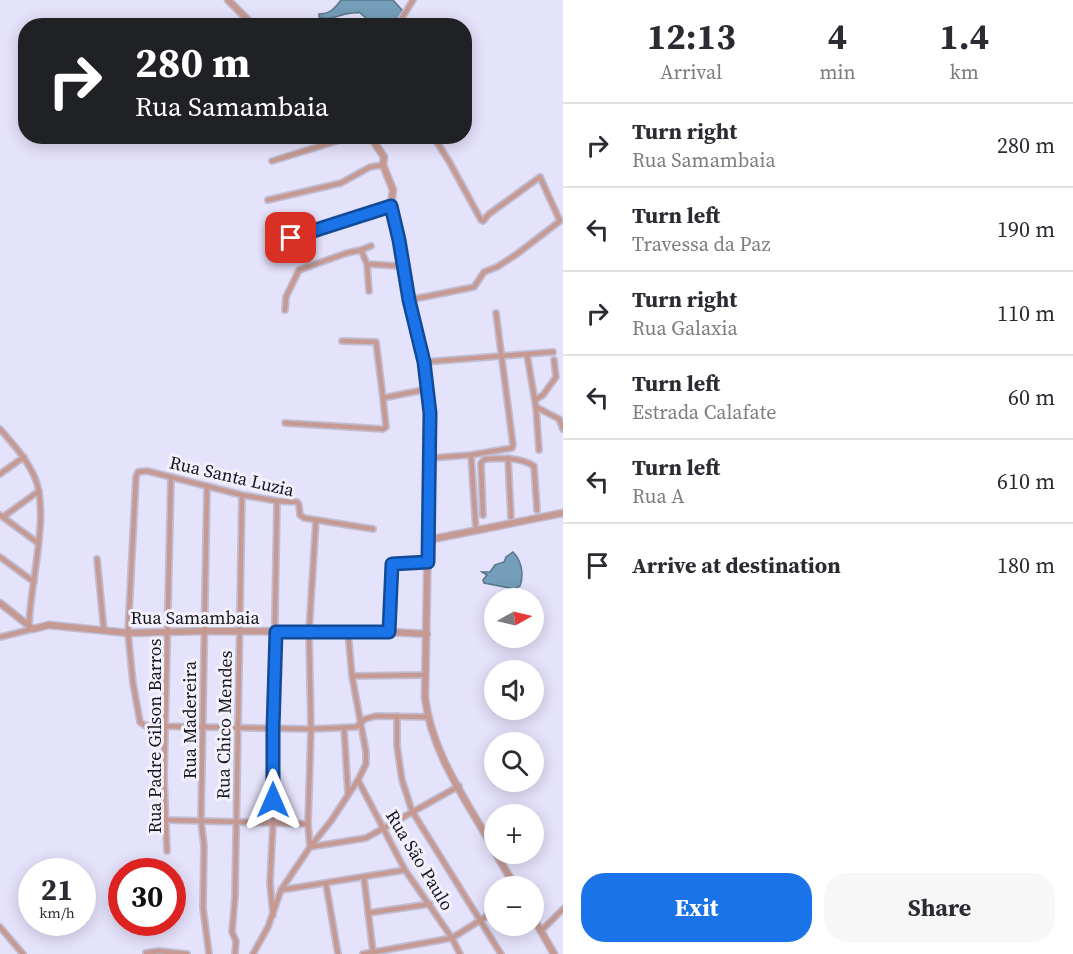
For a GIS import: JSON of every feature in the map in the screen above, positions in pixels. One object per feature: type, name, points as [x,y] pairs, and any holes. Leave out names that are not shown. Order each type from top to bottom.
[{"type":"street","points":[[228,0],[246,18]]},
{"type":"street","points":[[402,18],[413,0]]},
{"type":"street","points":[[272,161],[326,144]]},
{"type":"street","points":[[375,144],[384,157],[383,165],[393,190],[391,206],[428,389],[430,458],[425,675],[428,717],[438,747],[484,831]]},
{"type":"street","points":[[409,300],[474,287],[484,272],[503,262],[560,223],[561,220],[543,179],[538,177],[481,220],[437,144]]},
{"type":"street","points":[[268,200],[340,183],[370,167],[383,165]]},
{"type":"street","points":[[271,244],[391,206]]},
{"type":"street","points":[[285,310],[286,297],[299,270],[371,246]]},
{"type":"street","points":[[361,250],[367,264],[369,291]]},
{"type":"street","points":[[367,264],[400,266],[403,269]]},
{"type":"street","points":[[430,458],[471,455],[512,448],[496,313]]},
{"type":"street","points":[[285,423],[382,429],[386,427],[376,342],[342,341]]},
{"type":"street","points":[[424,362],[553,352]]},
{"type":"street","points":[[527,355],[535,400],[539,450]]},
{"type":"street","points":[[535,400],[555,379],[554,360]]},
{"type":"street","points":[[383,398],[428,389]]},
{"type":"street","points":[[536,408],[559,419],[563,429]]},
{"type":"street","points":[[0,429],[24,457],[39,490],[41,505],[31,627]]},
{"type":"street","points":[[471,455],[476,531]]},
{"type":"street","points":[[0,474],[24,457]]},
{"type":"street","points":[[508,458],[511,517]]},
{"type":"street","points":[[483,514],[483,461],[508,458],[534,466],[537,510]]},
{"type":"street","name":"Rua Santa Luzia","points":[[129,633],[138,472],[147,471],[242,495],[297,502],[301,516],[316,520]]},
{"type":"street","name":"Rua Padre Gilson Barros","points":[[167,851],[164,777],[171,477]]},
{"type":"street","name":"Rua Madereira","points":[[207,486],[201,821],[204,846],[203,908],[209,954]]},
{"type":"street","points":[[473,489],[482,489]]},
{"type":"street","points":[[38,543],[2,516],[39,490]]},
{"type":"street","name":"Rua Chico Mendes","points":[[235,954],[236,941],[232,932],[235,897],[242,495]]},
{"type":"street","points":[[273,915],[270,883],[273,823],[277,501]]},
{"type":"street","points":[[428,540],[563,513]]},
{"type":"street","points":[[310,847],[308,824],[311,729],[309,632],[316,520],[373,529]]},
{"type":"street","points":[[0,557],[33,582]]},
{"type":"street","points":[[97,559],[104,630]]},
{"type":"street","points":[[389,632],[392,564],[428,562]]},
{"type":"street","points":[[0,603],[31,627]]},
{"type":"street","name":"Rua Samambaia","points":[[0,637],[31,627],[49,625],[129,633],[204,631],[427,634]]},
{"type":"street","points":[[253,954],[273,915],[281,890],[331,821],[366,764],[366,752],[352,676],[348,632]]},
{"type":"street","points":[[129,633],[133,683],[140,719],[144,725],[311,729],[356,727],[376,716],[428,717]]},
{"type":"street","points":[[352,676],[425,675]]},
{"type":"street","points":[[397,716],[402,780],[412,811],[501,954]]},
{"type":"street","points":[[344,728],[348,793]]},
{"type":"street","name":"Rua São Paulo","points":[[358,780],[405,870],[430,904],[460,954]]},
{"type":"street","points":[[310,847],[366,838],[459,786]]},
{"type":"street","points":[[167,820],[308,824]]},
{"type":"street","points":[[281,890],[405,870]]},
{"type":"street","points":[[364,878],[373,953]]},
{"type":"street","points":[[326,884],[338,954]]},
{"type":"street","points":[[368,913],[430,904]]},
{"type":"street","points":[[544,928],[563,909]]},
{"type":"street","points":[[363,954],[452,938],[484,918]]},
{"type":"street","points":[[0,927],[23,954]]},
{"type":"street","points":[[544,936],[554,954]]},
{"type":"street","points":[[12,954],[18,948]]},
{"type":"street","points":[[146,953],[159,951],[187,954]]},
{"type":"water","points":[[341,0],[393,0],[402,10],[400,18],[366,18],[359,12],[329,18],[319,17],[319,14],[326,13],[337,6]]},
{"type":"water","points":[[513,552],[518,560],[522,577],[520,586],[510,588],[484,583],[483,580],[487,575],[482,572],[490,572],[495,565],[504,562],[506,557]]},
{"type":"route","points":[[273,800],[276,632],[389,632],[392,564],[428,562],[430,413],[424,362],[409,300],[391,206],[291,238]]}]
